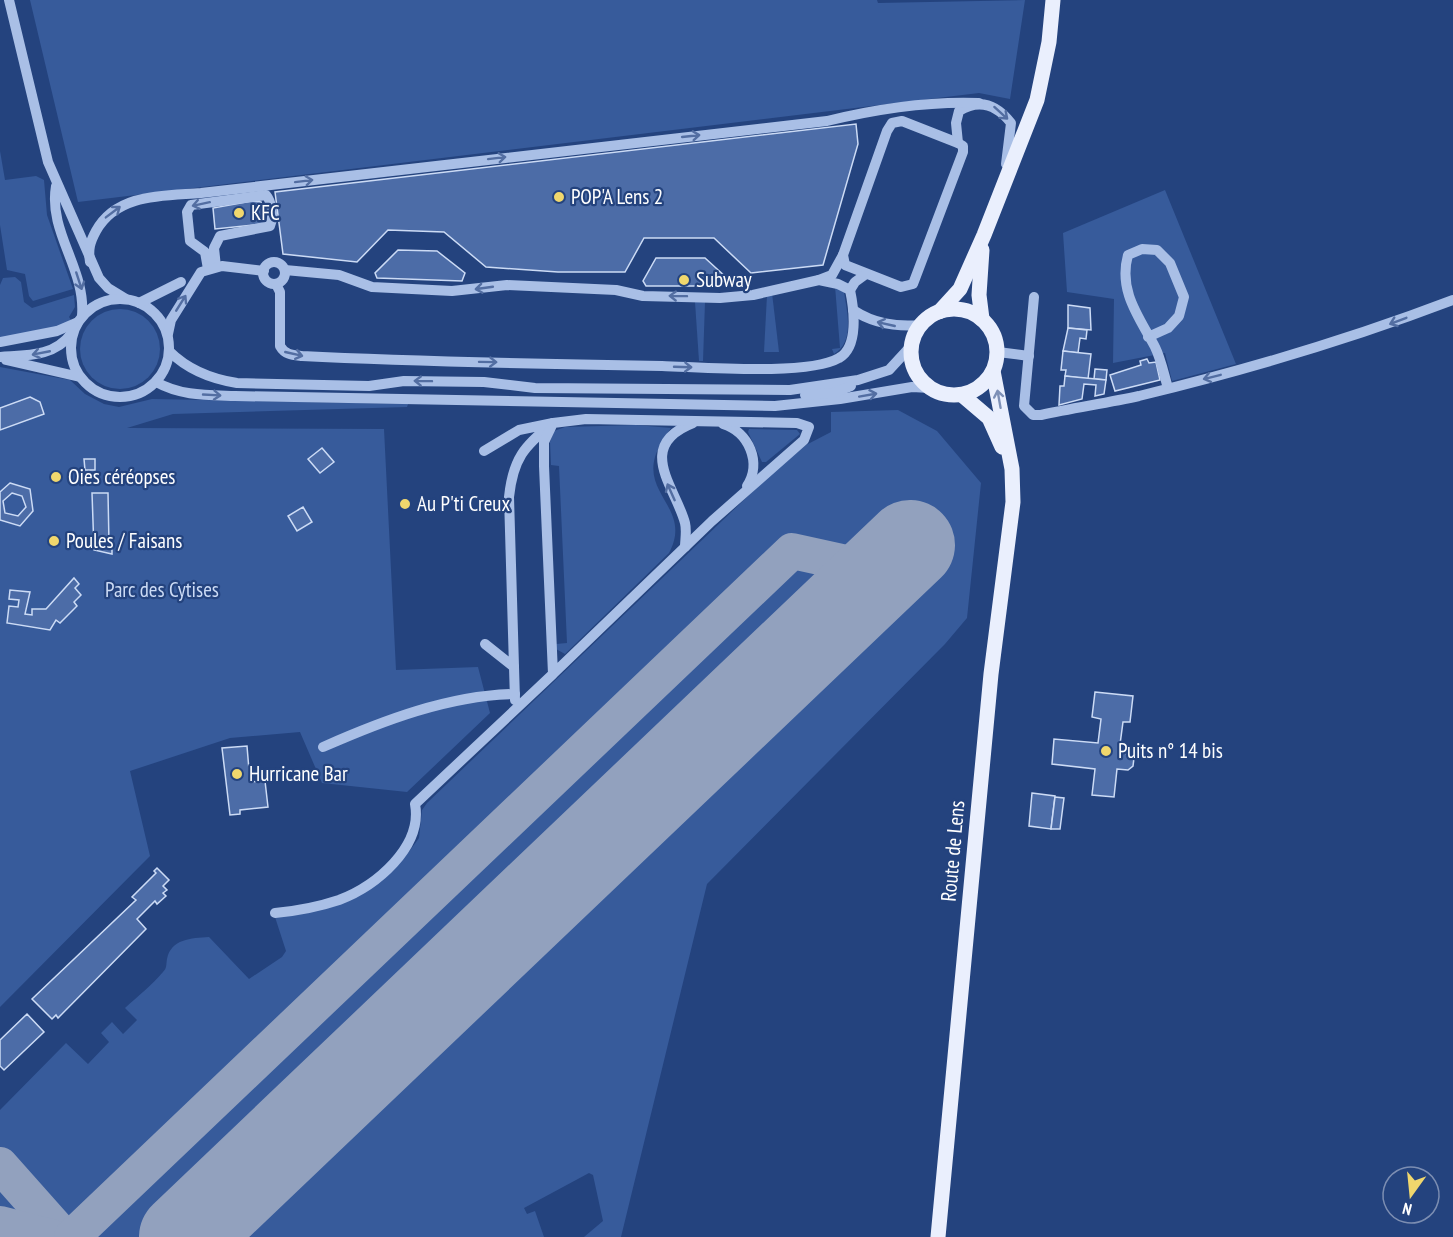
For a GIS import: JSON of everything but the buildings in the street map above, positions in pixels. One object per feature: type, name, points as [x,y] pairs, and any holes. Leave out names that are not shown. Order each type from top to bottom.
[{"type":"main road","points":[[939,312],[961,310],[982,319],[993,334],[998,352],[993,371],[986,382],[975,391],[951,396],[930,388],[915,371],[912,345],[921,325],[939,312],[960,289],[984,235],[1042,83],[1053,0]]},
{"type":"main road","points":[[982,319],[980,263],[984,235]]},
{"type":"main road","name":"Route de Lens","points":[[938,1237],[990,686],[1013,502],[1012,469],[993,371]]},
{"type":"main road","name":"Route de Lens","points":[[962,395],[989,418],[1012,469]]},
{"type":"street","points":[[9,0],[48,162],[56,186],[90,262],[108,288],[126,299],[139,303],[158,316],[168,337]]},
{"type":"street","points":[[90,262],[88,250],[101,222],[115,210],[148,197],[201,193],[826,121],[866,112],[956,102],[979,103],[1000,109],[1011,123],[1010,145],[1002,185]]},
{"type":"street","points":[[958,142],[956,123],[959,111],[979,103]]},
{"type":"street","points":[[285,270],[283,281],[276,284],[266,281],[264,271],[267,265],[274,262],[280,264],[285,270],[339,275],[372,287],[452,291],[507,285],[616,290],[643,296],[720,298],[753,295],[832,275],[843,255],[887,130],[892,123],[902,121],[958,142],[963,146],[963,152],[913,284],[902,287],[866,274],[845,265],[843,255]]},
{"type":"street","points":[[56,186],[53,201],[56,221],[82,289],[78,323],[70,347],[73,364],[80,377],[90,388],[104,395],[118,398],[146,390],[156,382],[163,372],[169,351],[168,337],[171,320],[208,269],[220,236],[270,226],[272,222],[270,199],[266,195],[191,205],[188,212],[190,241],[205,252],[208,269]]},
{"type":"street","points":[[1148,337],[1168,328],[1179,316],[1184,297],[1170,263],[1157,250],[1142,249],[1128,255],[1124,272],[1127,295],[1148,337],[1156,349],[1168,388]]},
{"type":"street","points":[[208,269],[264,271]]},
{"type":"street","points":[[276,284],[280,292],[280,346],[283,351],[303,356],[399,361],[729,368],[798,367],[828,362],[844,354],[850,346],[853,310],[850,290],[855,282],[866,274]]},
{"type":"street","points":[[819,280],[838,284],[850,290]]},
{"type":"street","points":[[139,303],[181,282]]},
{"type":"street","points":[[1034,297],[1024,406],[1033,415],[1168,388],[1246,368],[1381,327],[1453,300]]},
{"type":"street","points":[[0,358],[43,353],[56,349],[98,303],[126,299]]},
{"type":"street","points":[[853,310],[862,316],[892,326],[921,325]]},
{"type":"street","points":[[0,342],[57,331],[78,323]]},
{"type":"street","points":[[169,351],[194,370],[216,380],[237,383],[369,386],[404,381],[484,382],[535,388],[751,392],[790,390],[858,380],[889,370],[912,345]]},
{"type":"street","points":[[998,352],[1029,356]]},
{"type":"street","points":[[0,358],[80,377]]},
{"type":"street","points":[[156,382],[172,390],[212,395],[775,406],[840,399],[912,387],[930,388]]},
{"type":"street","points":[[586,419],[587,401]]},
{"type":"street","points":[[275,913],[318,906],[341,899],[381,874],[408,845],[415,827],[415,804],[685,547],[804,440],[809,427],[797,423],[586,419],[519,430],[483,451]]},
{"type":"street","points":[[685,547],[685,524],[664,477],[662,464],[666,445],[677,430],[692,423],[708,422],[726,425],[739,432],[751,448],[754,468],[749,483],[738,499]]},
{"type":"street","points":[[515,710],[511,480],[521,452],[553,423]]},
{"type":"street","points":[[553,423],[544,442],[543,466],[553,674]]},
{"type":"street","points":[[485,644],[514,667]]},
{"type":"street","points":[[323,747],[368,728],[414,713],[494,694],[515,694]]},
{"type":"green space","points":[[30,0],[877,0],[878,3],[1025,0],[1010,99],[979,93],[78,202]]},
{"type":"green space","points":[[0,151],[5,180],[36,176],[44,180],[47,215],[73,289],[33,301],[29,296],[25,274],[7,270],[0,225]]},
{"type":"green space","points":[[1165,190],[1236,364],[1172,381],[1165,353],[1113,363],[1114,299],[1067,292],[1063,233]]},
{"type":"green space","points":[[15,277],[21,282],[24,302],[32,308],[74,295],[75,307],[69,317],[71,320],[60,327],[0,338],[0,285],[3,278]]},
{"type":"green space","points":[[835,286],[844,292],[848,326],[845,342],[841,349],[834,354],[832,349],[840,348]]},
{"type":"green space","points":[[772,293],[779,352],[764,352],[767,295]]},
{"type":"green space","points":[[695,302],[705,302],[703,361],[699,361]]},
{"type":"green space","points":[[112,309],[128,309],[149,320],[160,341],[160,357],[149,378],[128,389],[112,389],[98,383],[86,371],[80,357],[80,341],[86,327],[98,315]]},
{"type":"green space","name":"Parc des Cytises","points":[[0,367],[70,380],[85,394],[104,404],[119,407],[152,399],[408,404],[407,407],[173,414],[127,428],[384,429],[396,670],[478,667],[490,713],[407,792],[322,783],[300,732],[230,738],[130,771],[150,856],[0,1007]]},
{"type":"green space","points":[[898,410],[937,431],[981,483],[967,618],[945,644],[707,884],[621,1237],[584,1237],[603,1221],[593,1175],[589,1173],[524,1208],[527,1214],[535,1211],[544,1237],[0,1237],[0,1110],[66,1043],[88,1064],[109,1042],[101,1033],[112,1022],[123,1034],[137,1020],[125,1008],[164,971],[169,952],[183,941],[209,937],[249,979],[282,957],[286,951],[275,917],[327,908],[408,853],[419,838],[422,810],[427,803],[769,476],[806,445],[831,432],[831,412]]},
{"type":"green space","points":[[636,425],[671,428],[656,453],[653,471],[672,514],[675,538],[669,553],[565,654],[556,649],[556,644],[567,643],[559,466],[551,465],[550,442],[554,431],[565,427]]},
{"type":"green space","points":[[749,429],[797,430],[800,434],[766,462],[762,462],[748,432]]},
{"type":"taxiway","points":[[72,1237],[792,551],[883,571]]},
{"type":"taxiway","points":[[0,1165],[64,1237]]},
{"type":"taxiway","points":[[0,1224],[51,1237]]},
{"type":"runway","points":[[184,1237],[910,545]]},
{"type":"place","name":"POP'A Lens 2","points":[[559,197]]},
{"type":"place","name":"KFC","points":[[239,213]]},
{"type":"place","name":"Subway","points":[[684,280]]},
{"type":"place","name":"Oies céréopses","points":[[56,477]]},
{"type":"place","name":"Au P'ti Creux","points":[[405,504]]},
{"type":"place","name":"Poules / Faisans","points":[[54,541]]},
{"type":"place","name":"Puits n° 14 bis","points":[[1106,751]]},
{"type":"place","name":"Hurricane Bar","points":[[237,774]]}]
